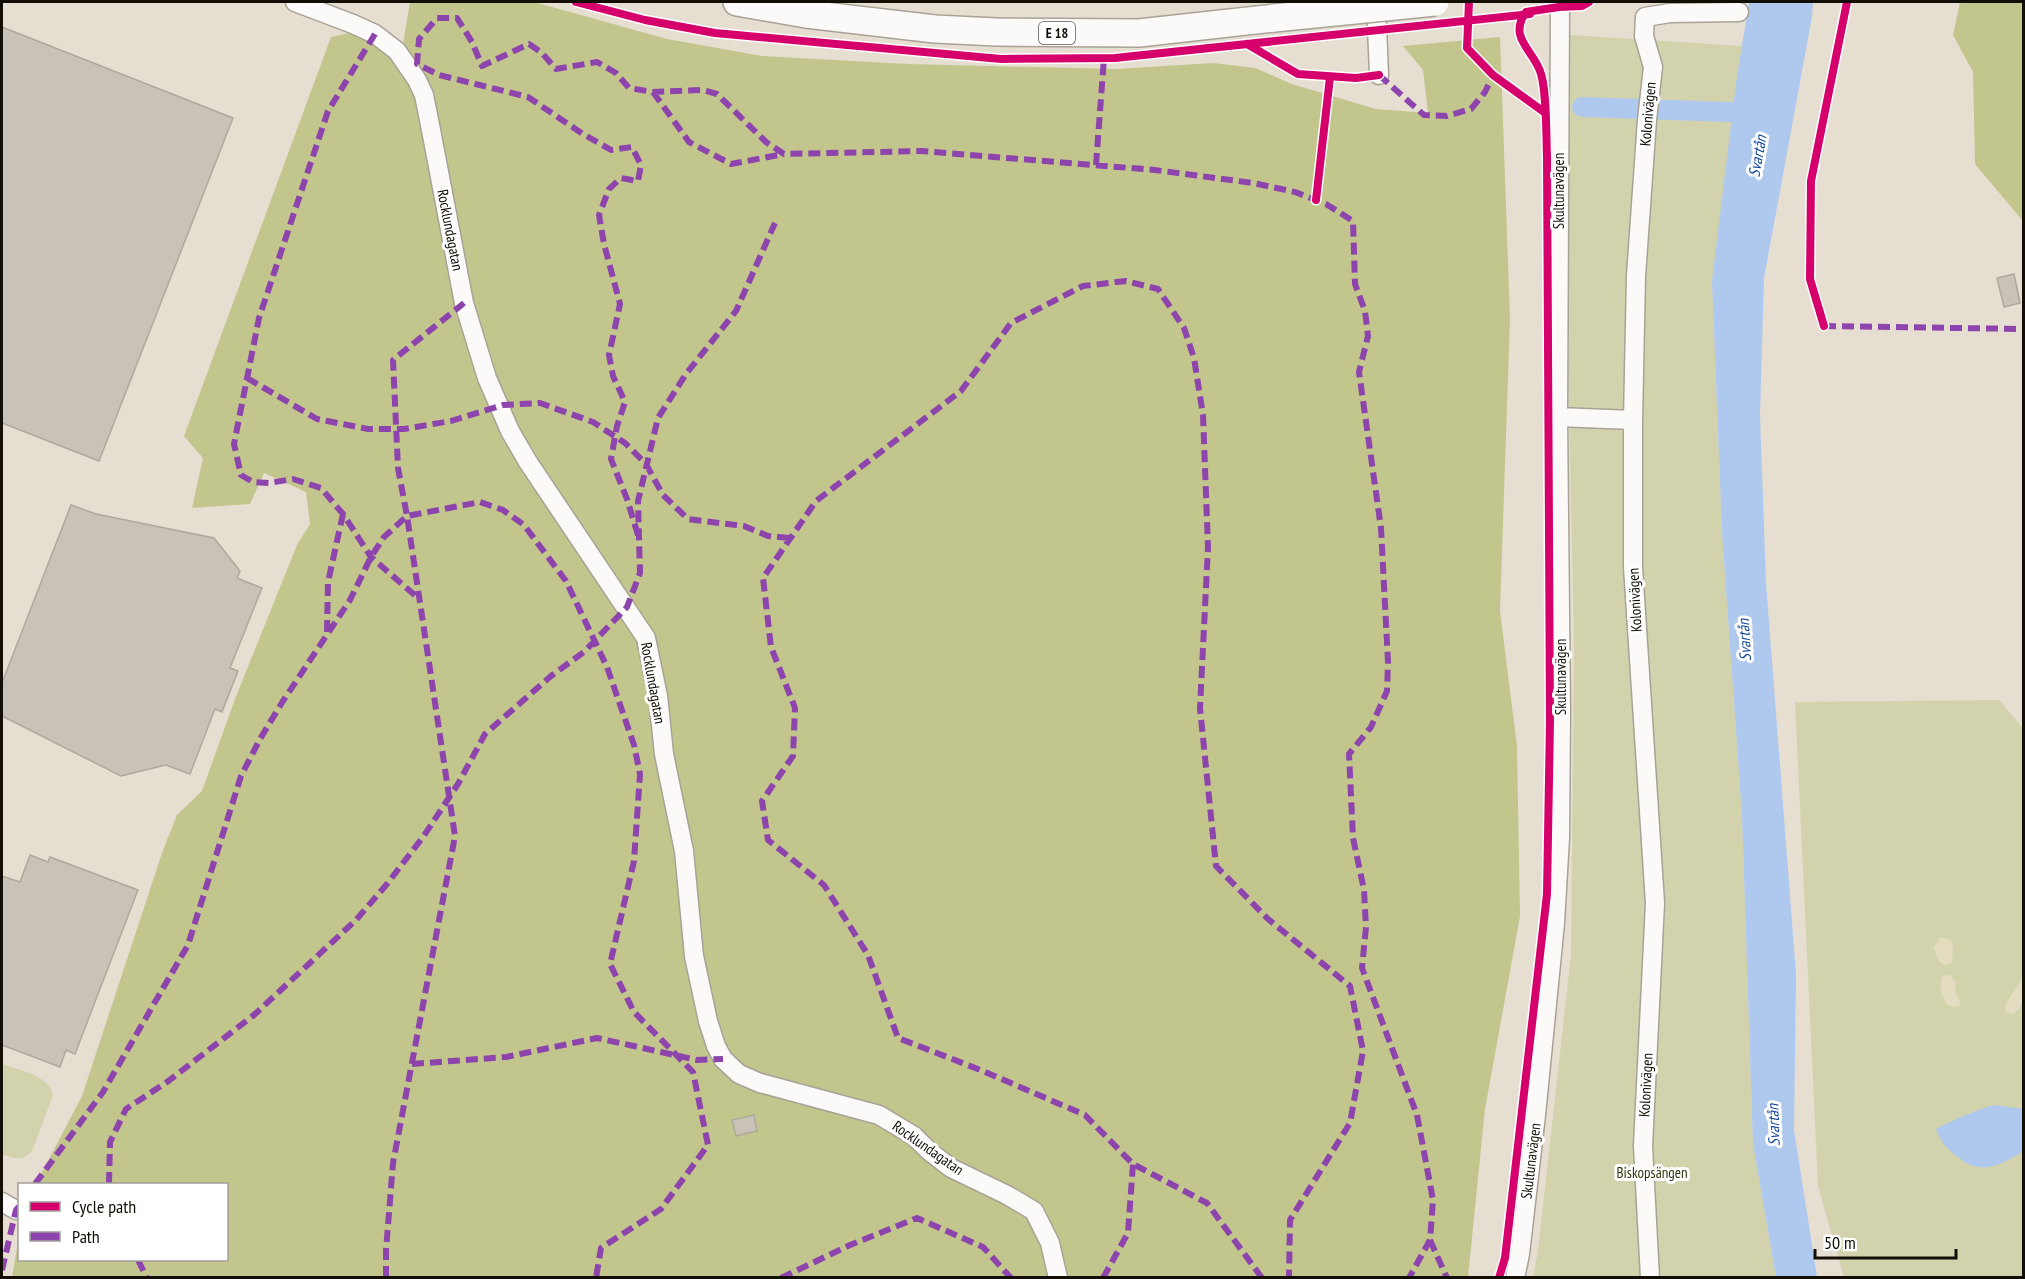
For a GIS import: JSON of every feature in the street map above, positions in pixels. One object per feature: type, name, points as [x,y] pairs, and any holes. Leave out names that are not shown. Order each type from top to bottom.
[{"type":"highway","name":"E 18","points":[[737,2],[806,14],[935,29],[1086,34],[1139,33],[1435,2]]},
{"type":"street","name":"Rocklundagatan","points":[[295,2],[375,34],[397,51],[417,80],[426,107],[464,303],[487,378],[510,431],[528,462],[646,638],[658,696],[664,754],[684,851],[694,956],[708,1022],[723,1059],[739,1074],[760,1083],[879,1115],[914,1136],[951,1168],[1008,1195],[1034,1211],[1050,1243],[1058,1278]]},
{"type":"street","points":[[1376,2],[1380,75]]},
{"type":"street","name":"Skultunavägen","points":[[1515,1278],[1536,1114],[1555,922],[1560,837],[1558,417],[1560,2]]},
{"type":"street","name":"Kolonivägen","points":[[1650,1278],[1643,1146],[1655,903],[1633,567],[1636,276],[1648,104],[1653,67],[1644,36],[1645,17],[1739,12]]},
{"type":"street","points":[[1558,417],[1633,420]]},
{"type":"street","points":[[1519,1260],[1528,1273],[1528,1278]]},
{"type":"green space","points":[[410,2],[534,2],[667,39],[762,56],[908,64],[1117,69],[1213,63],[1255,68],[1292,84],[1376,109],[1428,113],[1423,70],[1403,46],[1500,37],[1510,319],[1500,611],[1517,746],[1520,916],[1485,1109],[1468,1277],[12,1278],[18,1242],[18,1261],[228,1261],[228,1183],[37,1183],[82,1096],[163,850],[177,815],[202,791],[235,699],[297,545],[310,524],[306,492],[264,473],[250,504],[192,508],[203,458],[184,436],[331,37],[363,30],[401,56]]},
{"type":"green space","points":[[1960,2],[2023,2],[2023,221],[1975,164],[1973,72],[1953,35]]},
{"type":"green space","name":"Biskopsängen","points":[[1570,35],[1742,46],[1712,281],[1722,532],[1742,816],[1753,1144],[1776,1277],[1533,1278],[1571,955],[1574,645],[1568,370]]},
{"type":"green space","points":[[1999,700],[2023,728],[2023,1277],[1844,1277],[1818,1186],[1795,702]]},
{"type":"green space","points":[[2,1064],[40,1078],[50,1088],[53,1095],[33,1149],[22,1158],[2,1154]]},
{"type":"sand","points":[[1940,937],[1951,940],[1952,963],[1942,963],[1938,958],[1934,948]]},
{"type":"sand","points":[[1949,975],[1956,982],[1955,992],[1961,1002],[1959,1006],[1948,1005],[1942,995],[1941,980],[1943,976]]},
{"type":"sand","points":[[2022,979],[2024,994],[2022,1003],[2013,1014],[2008,1013],[2005,1009],[2007,1002]]},
{"type":"water","name":"Svartån","points":[[1749,2],[1813,2],[1764,278],[1760,415],[1766,583],[1796,974],[1794,1130],[1817,1277],[1776,1277],[1753,1144],[1742,816],[1722,532],[1712,281],[1736,83]]},
{"type":"water","points":[[1995,1105],[2023,1109],[2023,1151],[2007,1161],[1983,1167],[1967,1163],[1942,1142],[1936,1129],[1965,1115]]},
{"type":"building","points":[[2,27],[233,118],[99,461],[2,423]]},
{"type":"building","points":[[2014,274],[2020,303],[2004,307],[1997,278]]},
{"type":"building","points":[[71,505],[96,514],[214,538],[240,571],[237,578],[262,588],[230,668],[238,671],[222,712],[215,709],[190,774],[166,765],[121,776],[2,716],[2,683]]},
{"type":"building","points":[[30,855],[48,862],[50,857],[138,890],[75,1054],[66,1050],[60,1067],[2,1045],[2,876],[20,882]]},
{"type":"building","points":[[754,1115],[757,1131],[736,1136],[732,1120]]},
{"type":"waterway","points":[[1582,107],[1759,113]]},
{"type":"marked path","points":[[638,535],[611,459],[617,426],[625,402],[613,376],[609,355],[620,304],[599,215],[609,189],[621,178],[638,181],[641,165],[632,147],[611,150],[528,97],[439,75],[417,64],[419,39],[437,18],[457,18],[472,42],[482,66],[529,44],[542,53],[556,69],[597,62],[616,73],[629,88],[653,92],[703,90],[717,94],[766,142],[784,154],[921,151],[1155,170],[1253,183],[1295,192],[1326,204],[1353,221],[1355,284],[1365,311],[1368,336],[1359,372],[1381,528],[1388,662],[1387,691],[1371,727],[1349,754],[1353,838],[1364,890],[1366,927],[1362,968],[1417,1115],[1433,1200],[1430,1240],[1409,1278]]},
{"type":"marked path","points":[[375,34],[328,111],[259,318],[234,444],[241,475],[253,482],[269,483],[293,479],[321,488],[343,514],[371,557],[418,598]]},
{"type":"marked path","points":[[1096,165],[1104,58]]},
{"type":"marked path","points":[[1379,75],[1424,115],[1447,116],[1471,109],[1485,92],[1493,75]]},
{"type":"marked path","points":[[653,92],[689,142],[731,164],[784,154]]},
{"type":"marked path","points":[[109,1183],[110,1142],[126,1109],[167,1082],[254,1015],[356,920],[423,837],[458,784],[485,734],[551,676],[584,652],[627,607],[640,573],[638,501],[658,418],[686,374],[736,311],[775,223]]},
{"type":"marked path","points":[[1262,1278],[1207,1203],[1133,1164],[1085,1115],[983,1071],[898,1038],[868,955],[824,885],[768,840],[762,801],[793,756],[795,708],[771,647],[763,578],[816,501],[961,391],[1011,323],[1083,286],[1126,281],[1158,289],[1184,328],[1194,358],[1203,415],[1208,547],[1200,708],[1216,866],[1268,919],[1350,986],[1363,1051],[1350,1123],[1290,1220],[1289,1278]]},
{"type":"marked path","points":[[386,1278],[393,1163],[455,836],[398,468],[393,360],[464,303]]},
{"type":"marked path","points":[[1824,326],[2024,329]]},
{"type":"marked path","points":[[247,378],[317,419],[368,429],[404,429],[451,421],[503,405],[540,403],[593,422],[625,443],[646,464],[663,495],[688,519],[744,526],[768,536],[790,538]]},
{"type":"marked path","points":[[36,1183],[103,1092],[188,945],[241,776],[283,701],[350,600],[371,557],[384,537],[407,516],[480,502],[503,510],[524,525],[566,581],[607,667],[634,745],[640,774],[634,861],[610,964],[634,1012],[693,1072],[708,1145],[661,1209],[601,1248],[596,1278]]},
{"type":"marked path","points":[[327,632],[328,582],[343,514]]},
{"type":"marked path","points":[[412,1064],[506,1057],[597,1038],[697,1060],[723,1059]]},
{"type":"marked path","points":[[1103,1278],[1128,1233],[1133,1164]]},
{"type":"marked path","points":[[2,1270],[18,1208]]},
{"type":"marked path","points":[[781,1278],[850,1245],[917,1218],[983,1247],[1011,1278]]},
{"type":"marked path","points":[[1430,1240],[1447,1278]]},
{"type":"marked path","points":[[138,1261],[147,1278]]},
{"type":"cycle path","points":[[576,2],[645,20],[715,33],[1001,59],[1115,58],[1530,14]]},
{"type":"cycle path","points":[[1469,2],[1467,48],[1493,75],[1544,112]]},
{"type":"cycle path","points":[[1499,1278],[1505,1258],[1547,894],[1550,721],[1546,112],[1540,71],[1523,43],[1519,29],[1526,12],[1582,6],[1589,2]]},
{"type":"cycle path","points":[[1824,326],[1810,279],[1811,181],[1847,2]]},
{"type":"cycle path","points":[[1247,44],[1298,74],[1356,78],[1379,75]]},
{"type":"cycle path","points":[[1316,200],[1330,77]]}]
